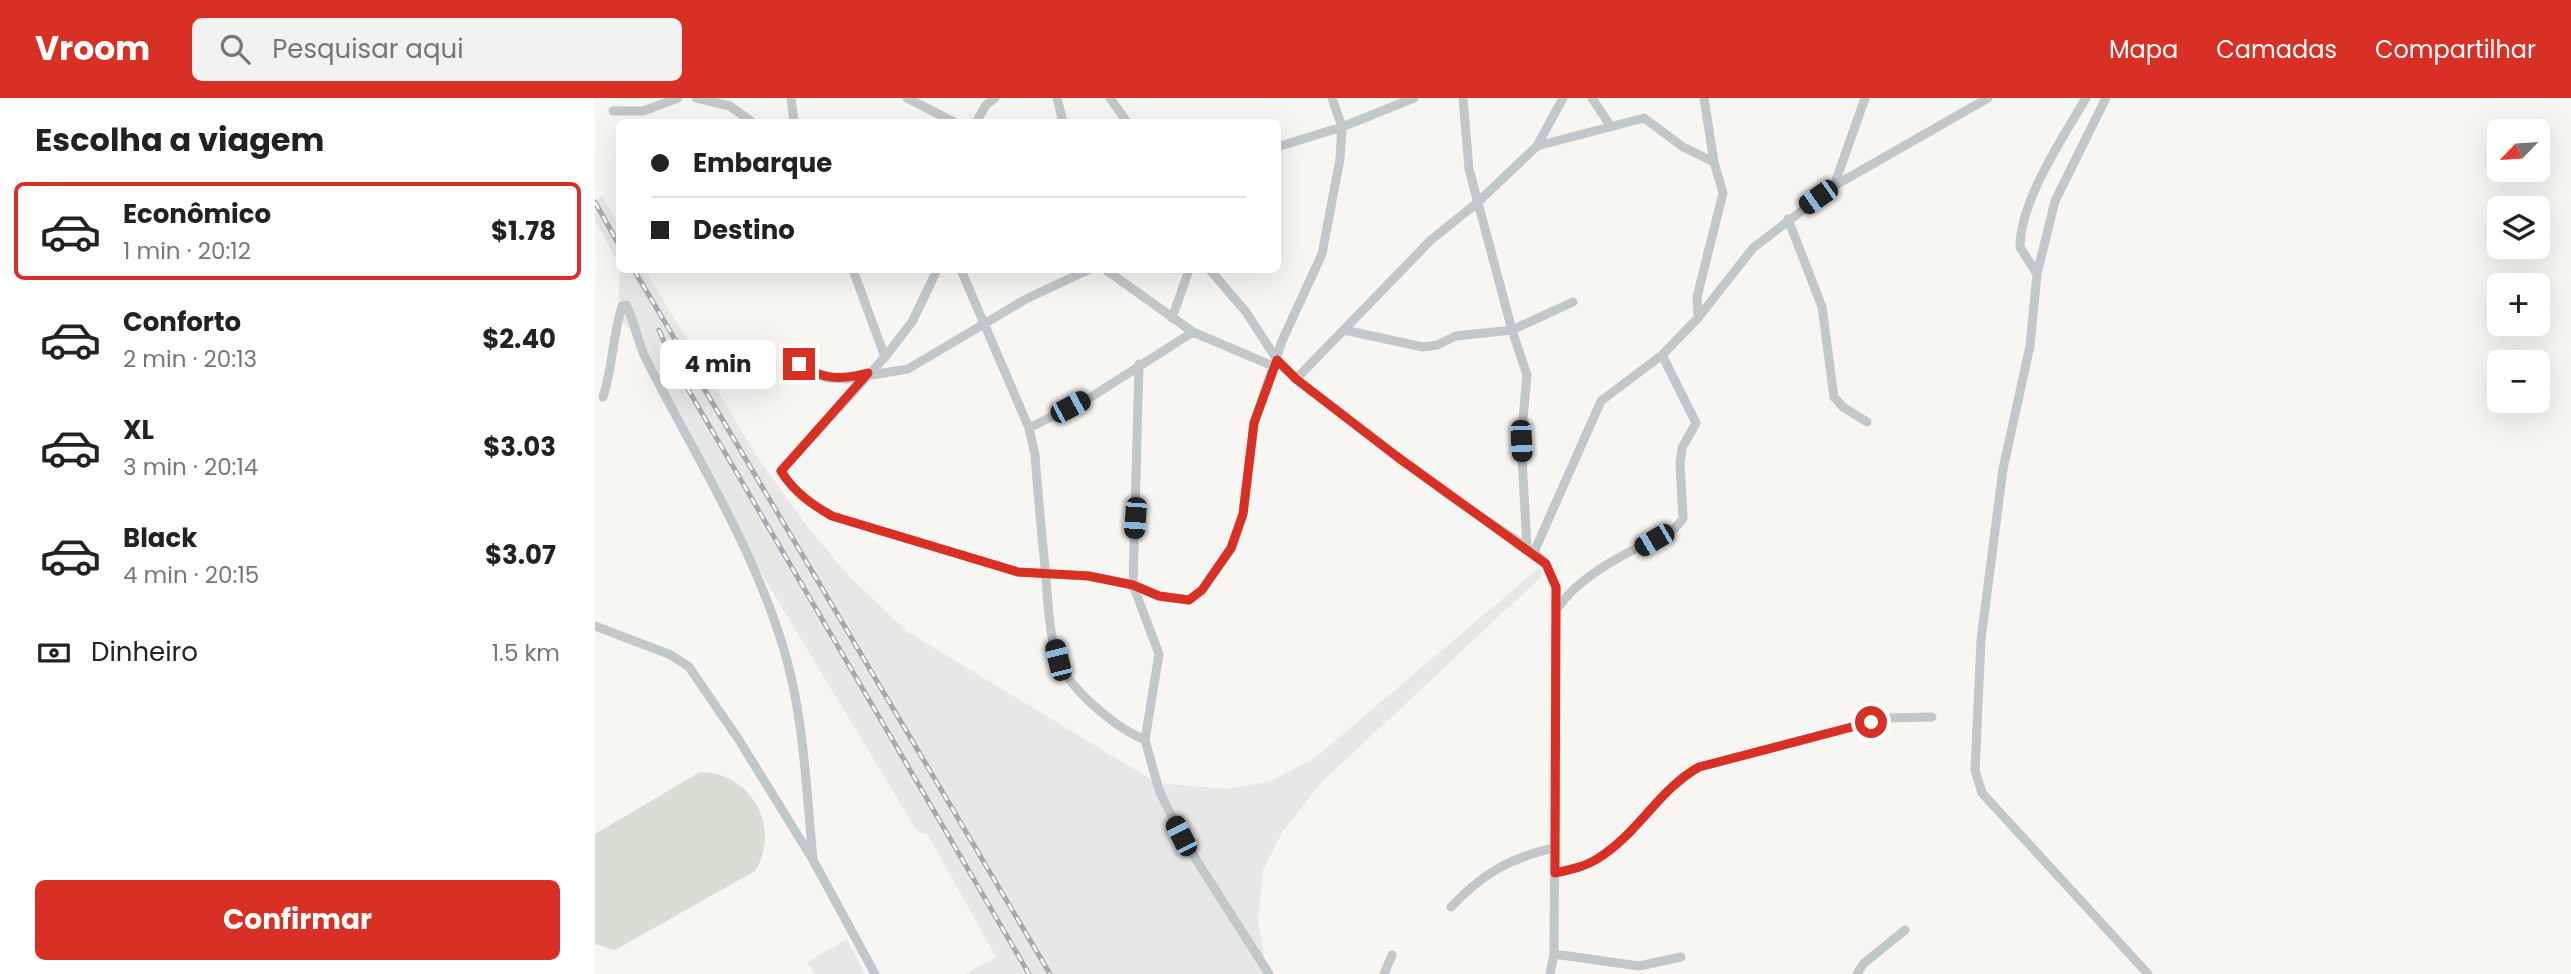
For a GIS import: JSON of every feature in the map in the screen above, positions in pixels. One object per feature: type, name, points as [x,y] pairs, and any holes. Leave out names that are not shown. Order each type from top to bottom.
[{"type":"street","points":[[613,111],[643,111],[678,98]]},
{"type":"street","points":[[696,98],[730,107],[748,119]]},
{"type":"street","points":[[791,98],[794,119]]},
{"type":"street","points":[[907,98],[948,119]]},
{"type":"street","points":[[978,119],[986,104],[995,98]]},
{"type":"street","points":[[1057,98],[1062,119]]},
{"type":"street","points":[[1110,98],[1125,119]]},
{"type":"street","points":[[936,273],[912,322],[885,357],[781,471],[789,484],[808,503],[832,516],[1018,572],[1046,576],[1089,576],[1133,585],[1159,596],[1189,600],[1202,590],[1231,548],[1243,514],[1254,423],[1286,331],[1322,254],[1341,159],[1342,127],[1332,98]]},
{"type":"street","points":[[1281,146],[1342,127],[1414,98]]},
{"type":"street","points":[[1464,98],[1469,169],[1512,330],[1527,375],[1521,441],[1530,550]]},
{"type":"street","points":[[1296,379],[1431,240],[1477,203],[1538,146],[1563,98]]},
{"type":"street","points":[[1592,98],[1611,127]]},
{"type":"street","points":[[1698,318],[1697,297],[1723,193],[1714,162],[1704,98]]},
{"type":"street","points":[[1834,186],[1865,98]]},
{"type":"street","points":[[1530,550],[1601,401],[1662,355],[1698,318],[1753,248],[1834,186],[1988,98]]},
{"type":"street","points":[[2037,274],[2019,247],[2022,226],[2068,128],[2086,98]]},
{"type":"street","points":[[2106,98],[2055,201],[2037,274],[2030,346],[2012,422],[1992,538],[1981,640],[1977,784],[1982,793],[2148,974]]},
{"type":"street","points":[[1538,146],[1644,118],[1683,146],[1714,162]]},
{"type":"street","points":[[1788,219],[1822,307],[1834,397],[1843,407],[1867,422]]},
{"type":"street","points":[[854,273],[885,357]]},
{"type":"street","points":[[962,273],[1029,428],[1035,455],[1049,626],[1058,660],[1072,682],[1097,707],[1128,733],[1145,740]]},
{"type":"street","points":[[787,355],[811,372],[827,378],[847,379],[915,366],[984,324],[1082,273]]},
{"type":"street","points":[[1110,273],[1193,332],[1276,363],[1447,494],[1530,550],[1546,564],[1556,587],[1554,954],[1550,974]]},
{"type":"street","points":[[1172,318],[1188,273]]},
{"type":"street","points":[[1213,273],[1246,312],[1276,363]]},
{"type":"street","points":[[1344,330],[1423,347],[1437,345],[1456,336],[1512,330],[1573,302]]},
{"type":"street","points":[[603,397],[609,379],[612,339],[622,306],[626,305],[644,356],[715,485],[754,565],[782,643],[798,721],[813,860]]},
{"type":"street","points":[[1029,428],[1091,397],[1193,332]]},
{"type":"street","points":[[1556,610],[1565,597],[1591,576],[1675,528],[1683,519],[1680,463],[1682,448],[1696,423],[1662,355]]},
{"type":"street","points":[[1139,364],[1133,585],[1159,654],[1145,740],[1159,790],[1181,836],[1269,974]]},
{"type":"street","points":[[595,626],[671,655],[689,667],[739,740],[813,860],[875,974]]},
{"type":"street","points":[[1555,873],[1597,859],[1629,831],[1679,778],[1699,767],[1887,718],[1932,717]]},
{"type":"street","points":[[1451,907],[1473,884],[1497,867],[1520,856],[1553,848]]},
{"type":"street","points":[[1857,974],[1863,964],[1905,930]]},
{"type":"street","points":[[1554,954],[1639,966],[1681,957]]},
{"type":"street","points":[[1384,974],[1392,955]]},
{"type":"shaded area","points":[[602,196],[616,221],[616,259],[595,221],[595,202]]},
{"type":"shaded area","points":[[620,273],[647,273],[758,458],[809,529],[850,577],[908,632],[1157,783],[1227,789],[1271,781],[1316,757],[1540,567],[1542,576],[1322,782],[1283,831],[1263,870],[1258,920],[1267,974],[965,974],[996,957],[928,835],[917,831],[755,563],[638,337],[618,317]]},
{"type":"shaded area","points":[[700,772],[718,774],[734,781],[757,805],[765,837],[755,871],[615,950],[595,944],[595,834]]},
{"type":"shaded area","points":[[847,939],[865,974],[815,974],[807,962]]},
{"type":"railway","points":[[595,202],[616,240]]},
{"type":"railway","points":[[636,273],[1050,974]]},
{"type":"railway","points":[[659,330],[675,367],[1029,974]]},
{"type":"route","points":[[799,364],[827,378],[847,379],[868,373],[781,471],[789,484],[808,503],[832,516],[1018,572],[1046,576],[1089,576],[1133,585],[1177,601],[1189,600],[1202,590],[1231,548],[1243,514],[1254,423],[1277,360],[1296,379],[1396,456],[1534,552],[1546,564],[1556,587],[1555,873],[1597,859],[1629,831],[1659,796],[1679,778],[1699,767],[1726,758],[1761,753],[1871,722]]}]
